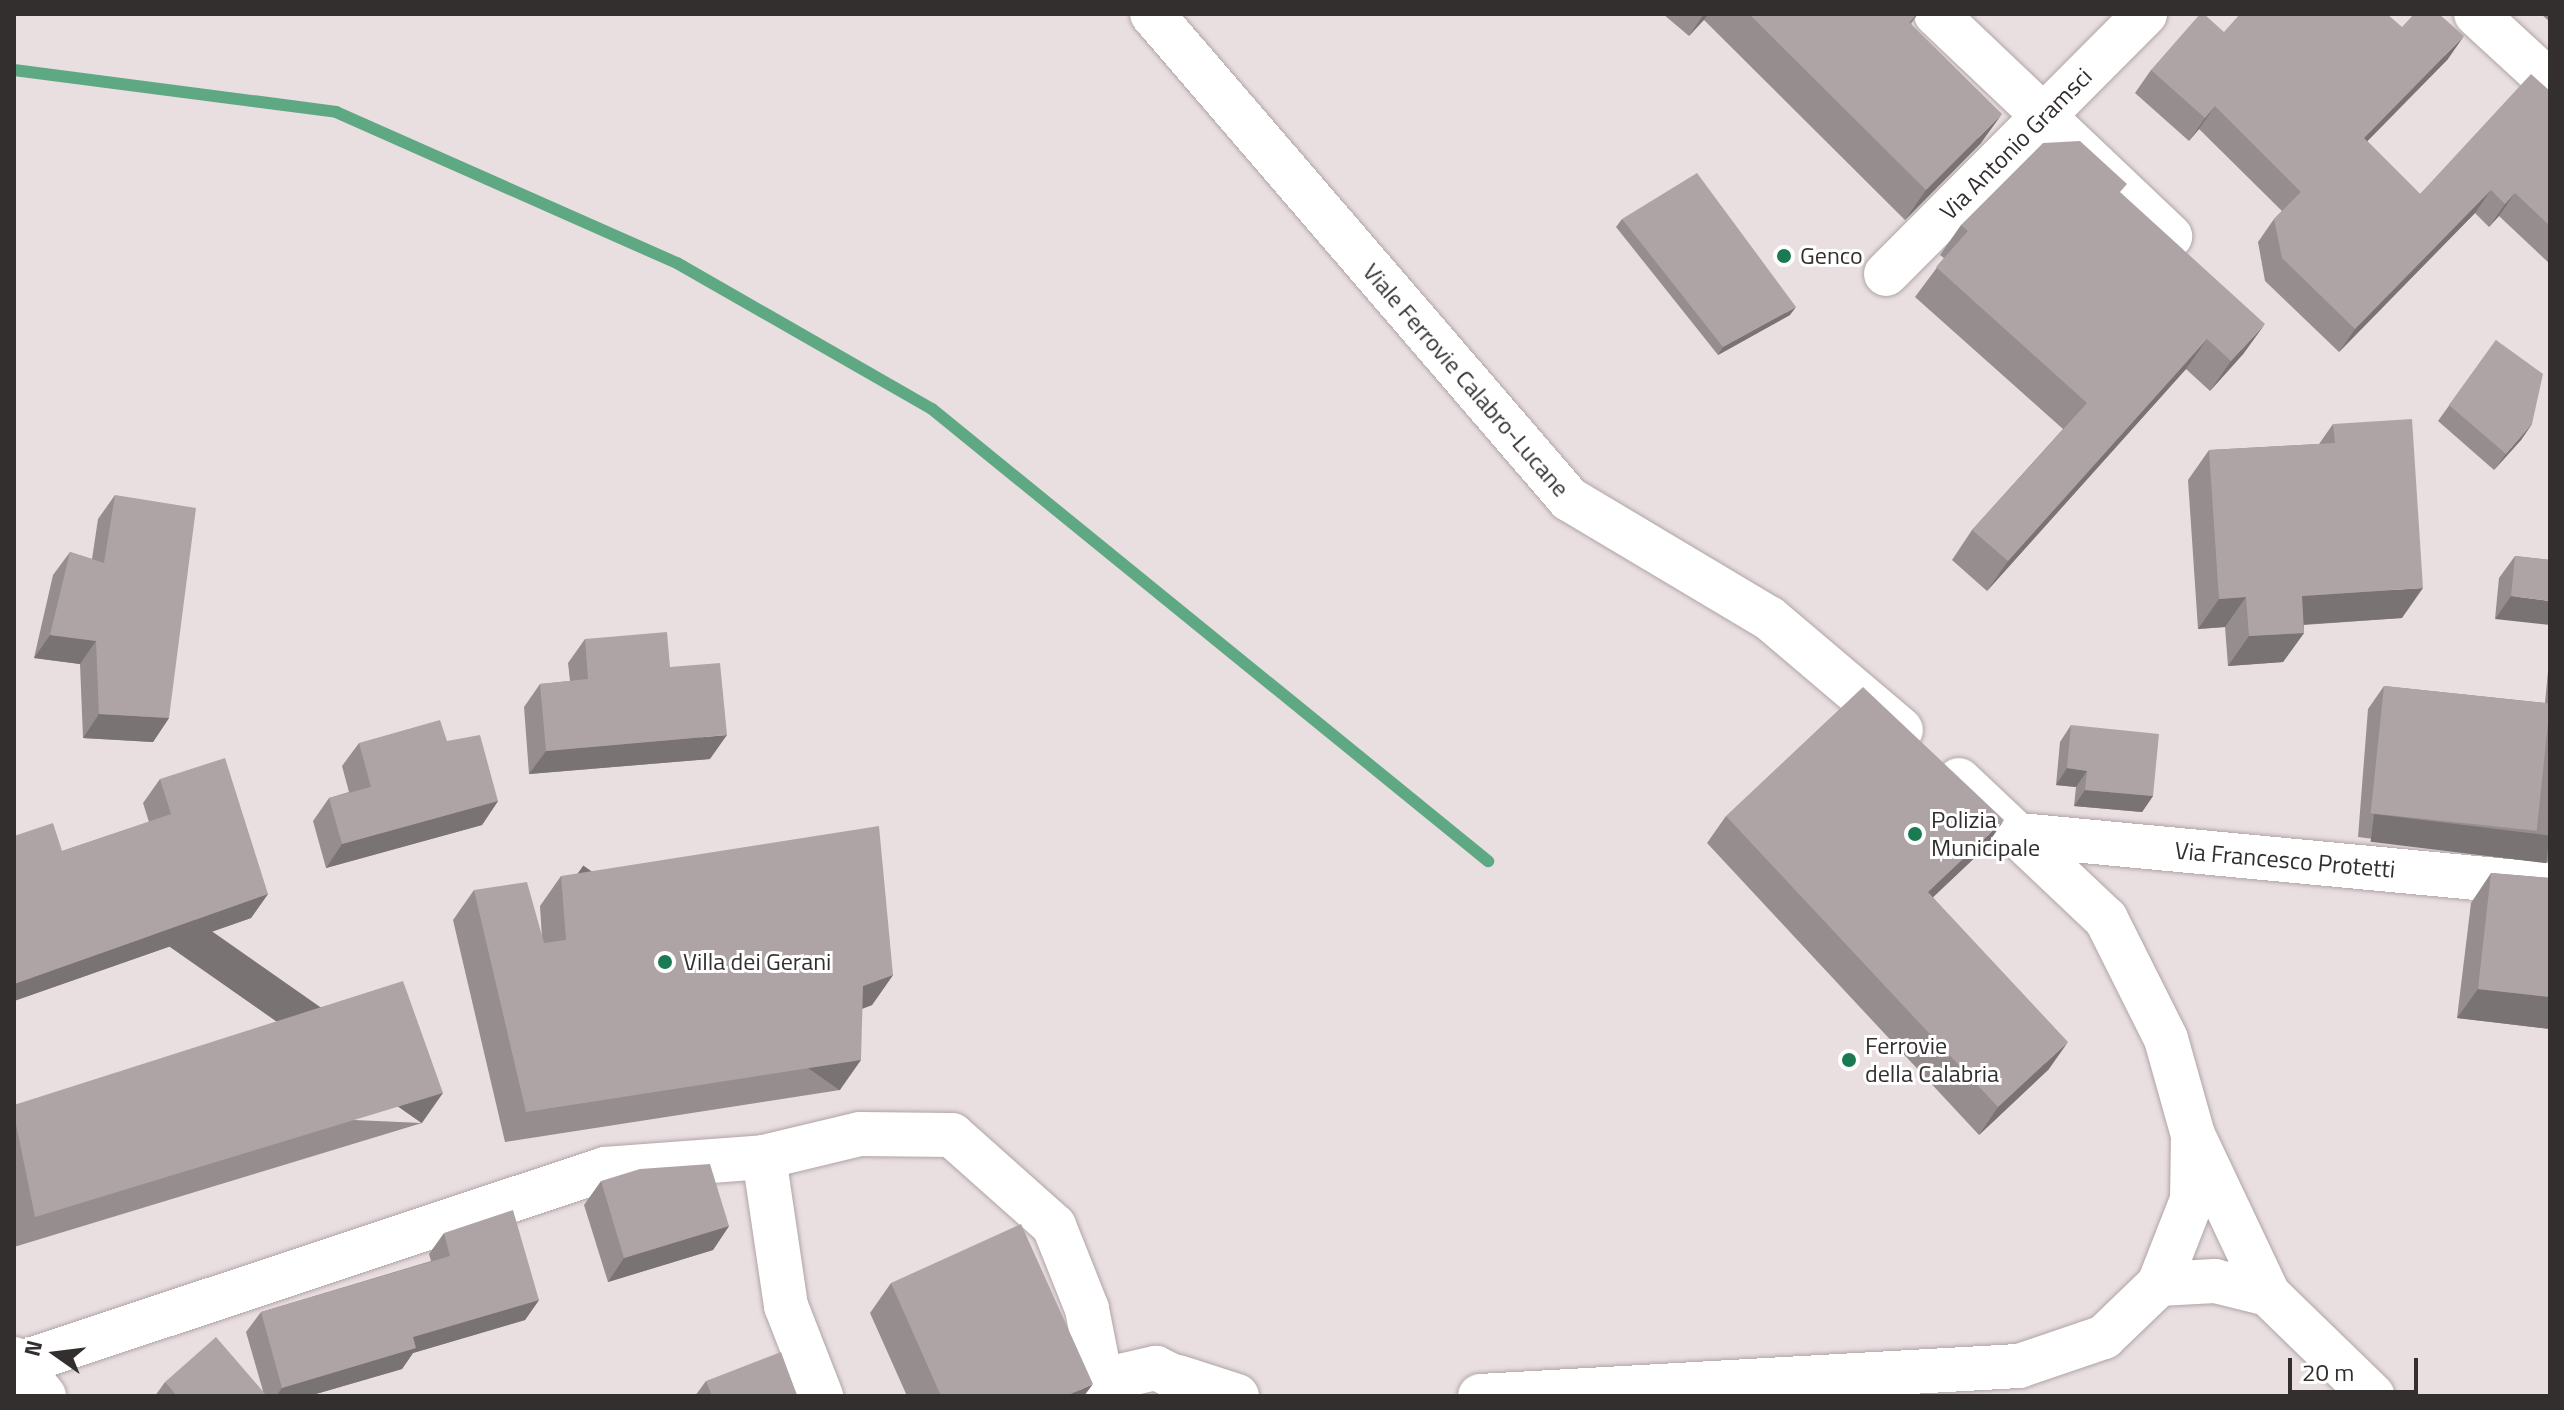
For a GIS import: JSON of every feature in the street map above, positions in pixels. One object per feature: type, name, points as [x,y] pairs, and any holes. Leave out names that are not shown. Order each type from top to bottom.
[{"type":"street","name":"Viale Ferrovie Calabro-Lucane","points":[[1152,14],[1569,499],[1769,618],[2020,835],[2106,919],[2166,1039],[2193,1135]]},
{"type":"street","points":[[1936,14],[2170,236]]},
{"type":"street","name":"Via Antonio Gramsci","points":[[1886,274],[2145,14]]},
{"type":"street","points":[[2476,14],[2550,82]]},
{"type":"street","name":"Via Francesco Protetti","points":[[2020,835],[2550,885]]},
{"type":"street","points":[[25,1373],[605,1169],[764,1157],[860,1134],[952,1135],[1054,1226],[1087,1309],[1145,1387],[1237,1396]]},
{"type":"street","points":[[1480,1396],[2019,1366],[2104,1337],[2159,1284],[2192,1200],[2193,1135]]},
{"type":"street","points":[[2193,1135],[2268,1294],[2373,1396]]},
{"type":"street","points":[[764,1157],[786,1306],[821,1396]]},
{"type":"street","points":[[2159,1284],[2215,1281],[2268,1294]]},
{"type":"building","points":[[1749,14],[1917,14],[1909,22],[2002,114],[1926,190]]},
{"type":"building","points":[[2200,14],[2224,32],[2240,14],[2387,14],[2402,27],[2414,14],[2439,14],[2464,36],[2364,138],[2420,194],[2531,74],[2550,91],[2550,226],[2515,193],[2505,204],[2491,190],[2355,329],[2282,258],[2274,219],[2301,192],[2215,106],[2205,118],[2151,70]]},
{"type":"building","points":[[2080,141],[2127,184],[2120,192],[2265,324],[2231,361],[2207,339],[2008,561],[1972,530],[2087,403],[1936,267],[1968,231],[1961,225],[2043,143]]},
{"type":"building","points":[[1697,173],[1796,307],[1723,347],[1622,219]]},
{"type":"building","points":[[2496,340],[2543,374],[2532,424],[2506,454],[2449,405]]},
{"type":"building","points":[[2412,419],[2423,588],[2302,596],[2304,633],[2249,636],[2246,597],[2219,599],[2209,450],[2335,443],[2333,424]]},
{"type":"building","points":[[115,495],[196,508],[169,718],[99,714],[96,641],[50,635],[70,552],[104,563]]},
{"type":"building","points":[[2515,556],[2550,560],[2550,601],[2511,596]]},
{"type":"building","points":[[667,632],[670,667],[720,663],[727,735],[546,751],[540,684],[588,679],[585,639]]},
{"type":"building","points":[[2384,686],[2550,703],[2537,831],[2371,813]]},
{"type":"building","points":[[1863,687],[2004,820],[1928,892],[2068,1042],[1998,1107],[1726,816]]},
{"type":"building","points":[[440,720],[447,741],[480,735],[498,801],[342,844],[329,798],[371,787],[359,743]]},
{"type":"building","points":[[2071,725],[2159,734],[2153,796],[2085,790],[2087,771],[2067,768]]},
{"type":"building","points":[[225,758],[268,894],[14,984],[14,836],[53,823],[62,851],[171,814],[160,779]]},
{"type":"building","name":"Villa dei Gerani","points":[[879,826],[893,975],[863,986],[861,1060],[526,1112],[474,890],[527,882],[544,943],[566,940],[561,876]]},
{"type":"building","points":[[2491,873],[2550,878],[2550,997],[2478,989]]},
{"type":"building","points":[[403,981],[443,1093],[35,1217],[14,1105]]},
{"type":"building","points":[[710,1164],[729,1226],[624,1258],[601,1181],[640,1169]]},
{"type":"building","points":[[513,1210],[539,1300],[413,1337],[416,1348],[282,1388],[261,1312],[450,1256],[444,1233]]},
{"type":"building","points":[[1021,1224],[1093,1384],[1066,1396],[941,1396],[891,1283]]},
{"type":"building","points":[[216,1337],[267,1396],[177,1396],[165,1382]]},
{"type":"building","points":[[781,1352],[797,1396],[712,1396],[706,1381]]},
{"type":"waterway","points":[[14,70],[336,112],[677,263],[932,409],[1488,861]]},
{"type":"place","name":"Genco","points":[[1784,256]]},
{"type":"place","name":"Polizia Municipale","points":[[1915,834]]},
{"type":"place","name":"Villa dei Gerani","points":[[665,962]]},
{"type":"place","name":"Ferrovie della Calabria","points":[[1849,1060]]}]
